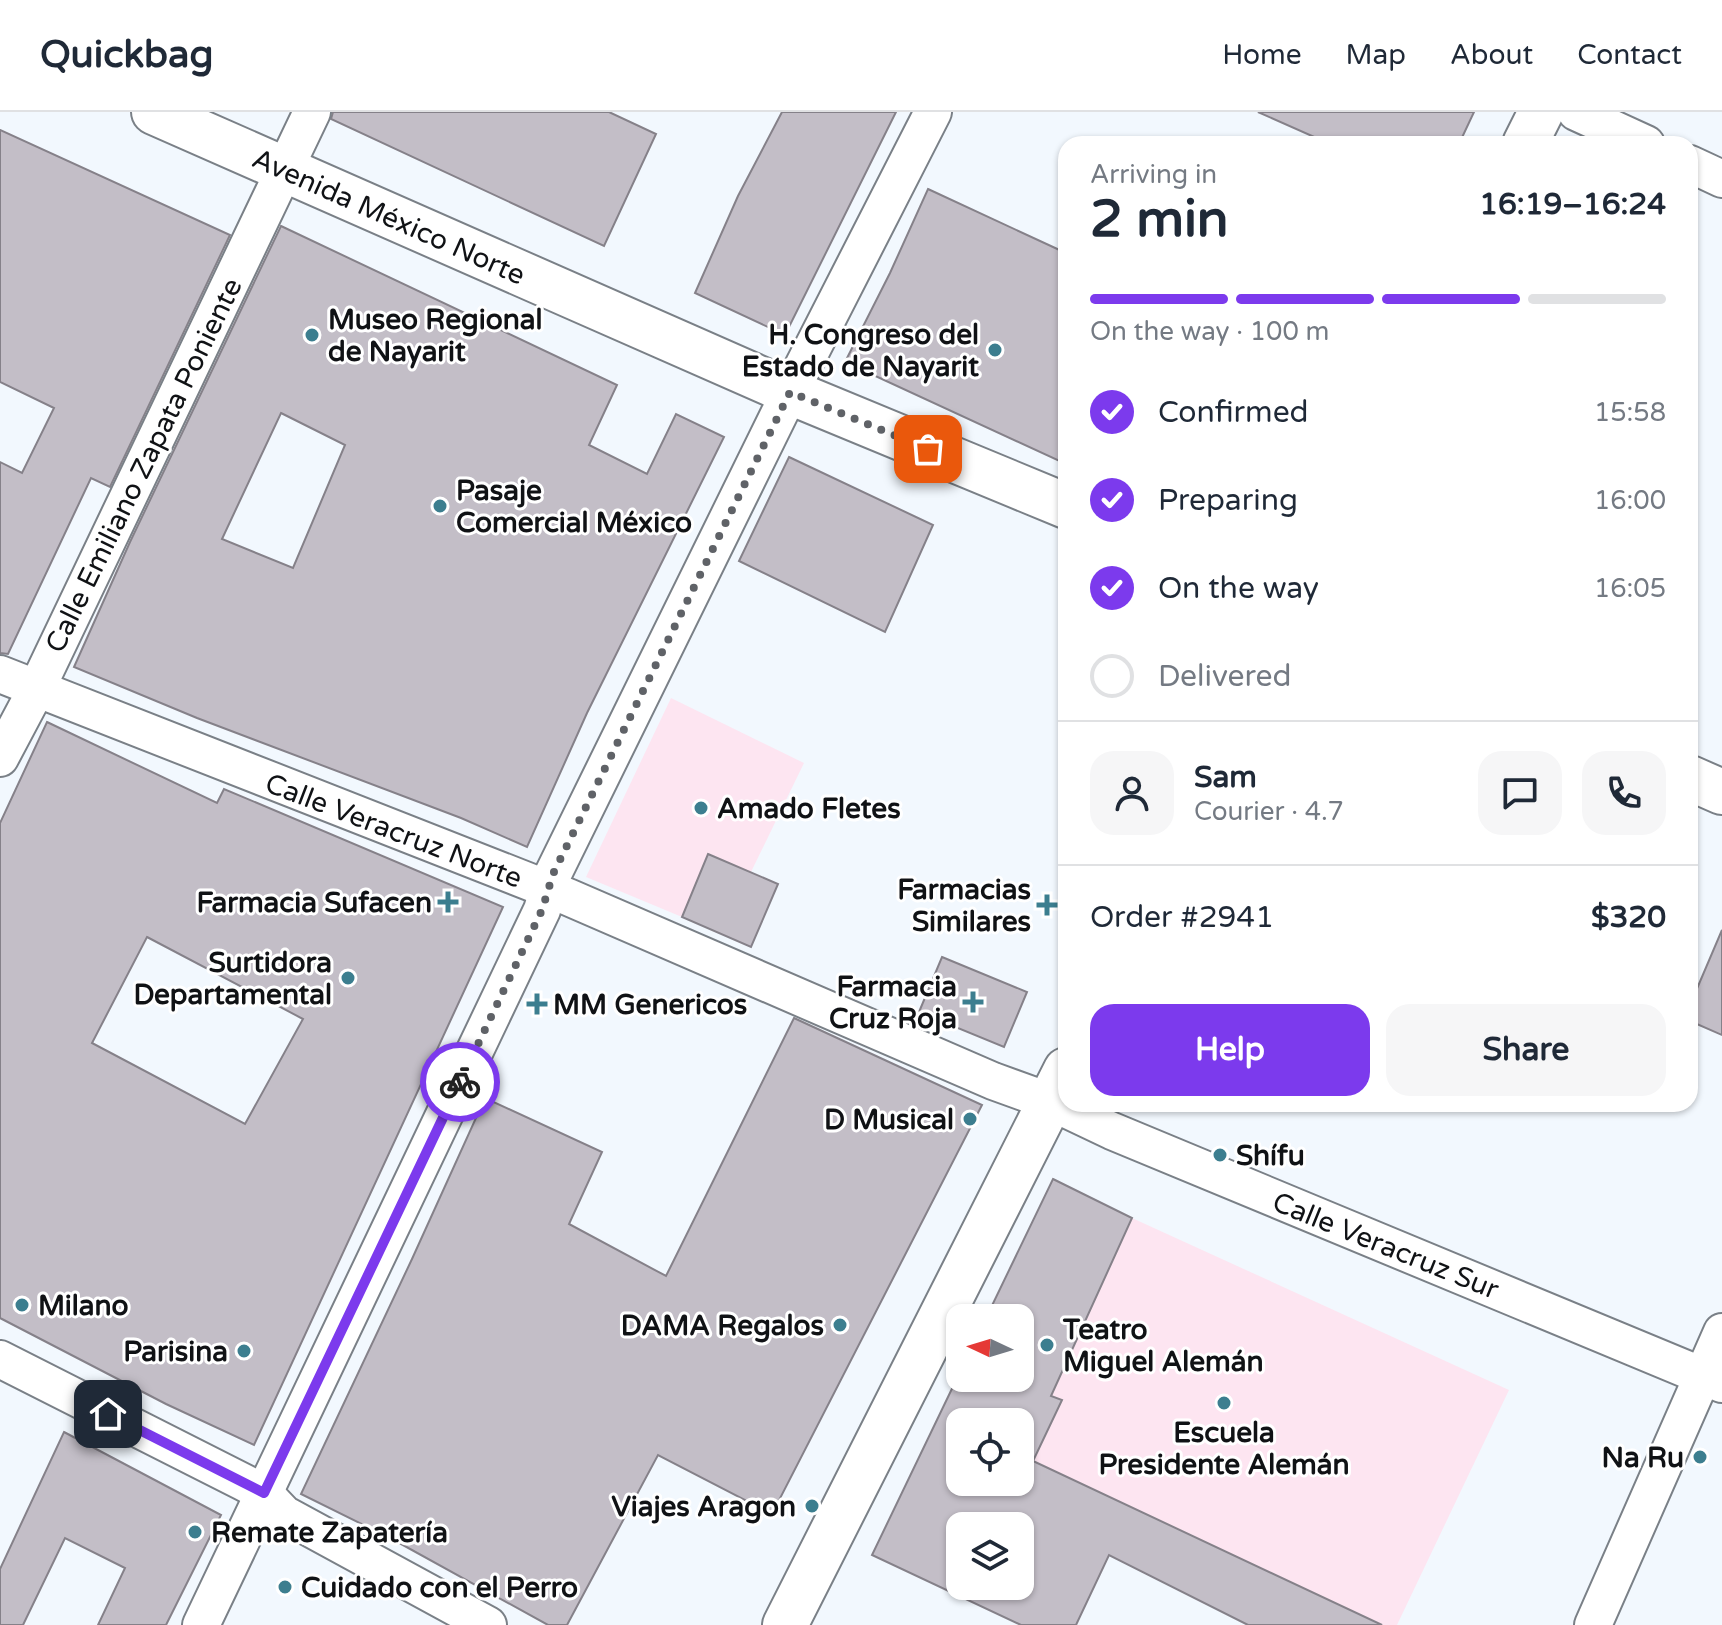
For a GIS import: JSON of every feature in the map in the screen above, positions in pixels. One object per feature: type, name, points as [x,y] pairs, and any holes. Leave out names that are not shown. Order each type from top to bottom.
[{"type":"main road","name":"Avenida México Norte","points":[[154,112],[790,392],[1058,503]]},
{"type":"main road","points":[[1529,136],[1541,112]]},
{"type":"main road","points":[[1698,782],[1722,792]]},
{"type":"main road","points":[[785,1625],[1058,1086]]},
{"type":"street","name":"Calle Emiliano Zapata Poniente","points":[[0,758],[36,690],[312,112]]},
{"type":"street","points":[[201,1625],[542,910],[547,890],[790,392],[933,112]]},
{"type":"street","points":[[1576,112],[1628,136]]},
{"type":"street","points":[[1698,168],[1722,179]]},
{"type":"street","name":"Calle Veracruz Norte","points":[[0,674],[547,890],[978,1075],[1058,1086]]},
{"type":"street","name":"Calle Veracruz Sur","points":[[1089,1112],[1112,1131],[1713,1380]]},
{"type":"street","points":[[1593,1625],[1713,1380],[1722,1332]]},
{"type":"street","points":[[0,1359],[264,1493],[284,1514],[488,1625]]},
{"type":"shaded area","name":"Amado Fletes","points":[[671,698],[804,763],[751,872],[708,854],[682,917],[586,877]]},
{"type":"shaded area","name":"Escuela Presidente Alemán","points":[[1053,1179],[1509,1390],[1397,1625],[1382,1625],[1034,1462],[1034,1408],[946,1408],[946,1420],[939,1416],[950,1392],[1034,1392],[1034,1304],[993,1304]]},
{"type":"building","points":[[333,112],[609,112],[656,134],[604,246],[331,119]]},
{"type":"building","points":[[782,112],[896,112],[785,335],[695,293],[738,196]]},
{"type":"building","points":[[1258,112],[1474,112],[1463,136],[1312,136]]},
{"type":"building","points":[[0,130],[230,235],[110,487],[91,478],[8,654],[0,653],[0,462],[22,473],[54,408],[0,382]]},
{"type":"building","points":[[928,189],[1058,249],[1058,460],[845,362]]},
{"type":"building","points":[[281,226],[617,385],[589,445],[647,474],[676,414],[724,437],[587,713],[527,847],[461,818],[197,718],[74,667],[130,542]],"holes":[[[281,413],[345,445],[293,568],[222,539]]]},
{"type":"building","points":[[789,457],[933,525],[885,632],[739,561]]},
{"type":"building","points":[[47,722],[217,803],[224,789],[503,907],[254,1445],[166,1404],[0,1318],[0,823]],"holes":[[[147,937],[303,1019],[245,1124],[92,1043]]]},
{"type":"building","points":[[708,854],[778,884],[751,947],[682,917]]},
{"type":"building","points":[[1722,930],[1722,1035],[1698,1024],[1698,986]]},
{"type":"building","name":"Farmacia Cruz Roja","points":[[942,957],[1027,992],[1004,1047],[919,1012]]},
{"type":"building","points":[[794,1018],[982,1105],[772,1514],[658,1455],[567,1625],[548,1625],[392,1539],[301,1494],[485,1098],[602,1152],[569,1224],[666,1276]]},
{"type":"building","points":[[1053,1179],[1132,1218],[1051,1396],[1062,1400],[1034,1459],[1034,1408],[946,1408],[946,1496],[1034,1496],[1034,1461],[1382,1625],[1248,1625],[1109,1555],[1076,1625],[1021,1625],[968,1600],[1034,1600],[1034,1512],[946,1512],[946,1590],[872,1555],[950,1392],[1034,1392],[1034,1304],[993,1304]]},
{"type":"building","points":[[64,1432],[221,1515],[166,1625],[98,1625],[125,1568],[65,1538],[23,1625],[0,1625],[0,1569]]},
{"type":"way so far","points":[[460,1082],[542,910],[553,874],[790,392],[928,449]]},
{"type":"place","name":"Museo Regional de Nayarit","points":[[312,335]]},
{"type":"place","name":"H. Congreso del Estado de Nayarit","points":[[995,350]]},
{"type":"place","name":"Pasaje Comercial México","points":[[440,506]]},
{"type":"place","name":"Amado Fletes","points":[[701,808]]},
{"type":"place","name":"Farmacia Sufacen","points":[[448,902]]},
{"type":"place","name":"Farmacias Similares","points":[[1047,905]]},
{"type":"place","name":"Surtidora Departamental","points":[[348,978]]},
{"type":"place","name":"Farmacia Cruz Roja","points":[[973,1002]]},
{"type":"place","name":"MM Genericos","points":[[537,1004]]},
{"type":"place","name":"D Musical","points":[[970,1119]]},
{"type":"place","name":"Shífu","points":[[1220,1155]]},
{"type":"place","name":"Milano","points":[[22,1305]]},
{"type":"place","name":"DAMA Regalos","points":[[840,1325]]},
{"type":"place","name":"Teatro Miguel Alemán","points":[[1047,1345]]},
{"type":"place","name":"Parisina","points":[[244,1351]]},
{"type":"place","name":"Escuela Presidente Alemán","points":[[1224,1403]]},
{"type":"place","name":"Na Ru","points":[[1700,1457]]},
{"type":"place","name":"Viajes Aragon","points":[[812,1506]]},
{"type":"place","name":"Remate Zapatería","points":[[195,1532]]},
{"type":"place","name":"Cuidado con el Perro","points":[[285,1587]]},
{"type":"route","points":[[108,1414],[264,1493],[460,1082]]}]
